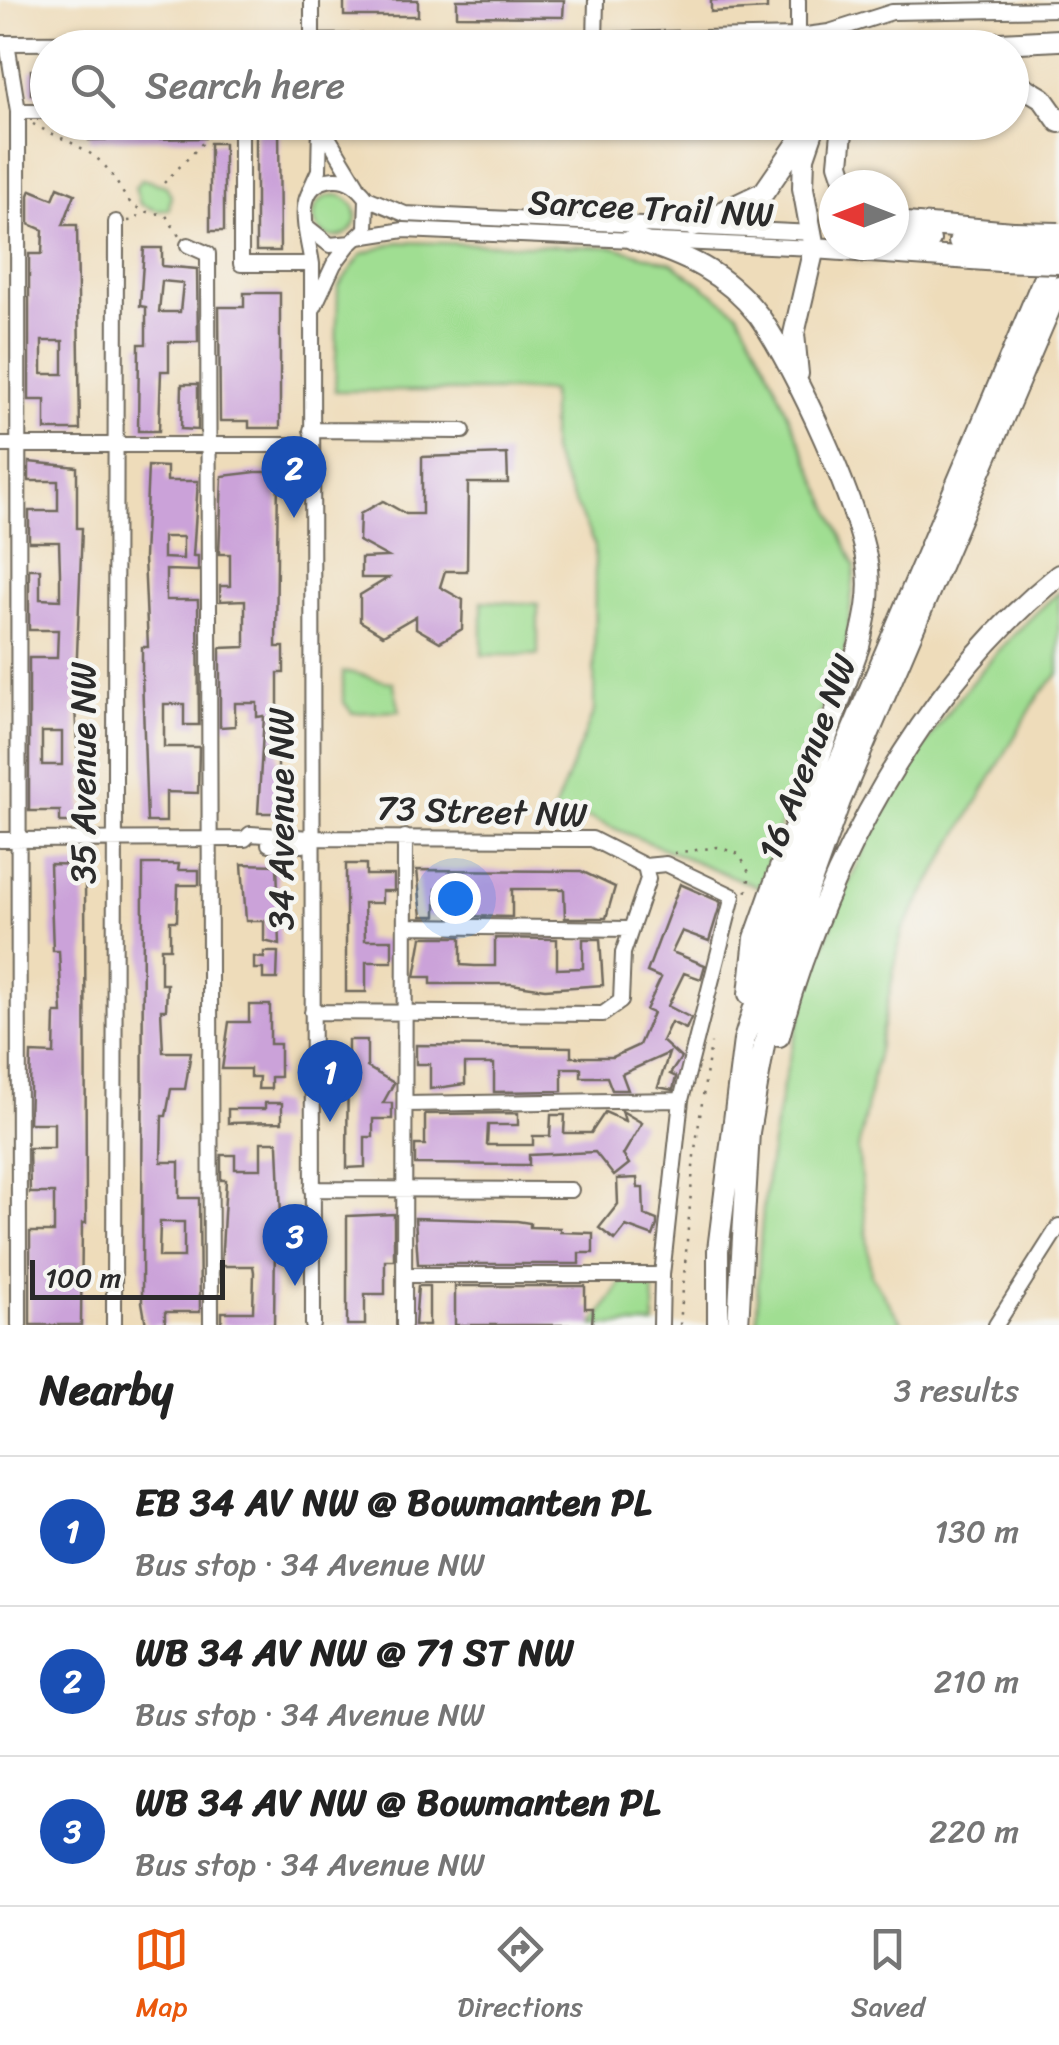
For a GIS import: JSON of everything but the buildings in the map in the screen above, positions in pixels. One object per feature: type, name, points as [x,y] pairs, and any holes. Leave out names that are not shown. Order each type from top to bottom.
[{"type":"highway","points":[[1029,42],[1059,40]]},
{"type":"highway","points":[[1029,90],[1042,98],[1059,122]]},
{"type":"highway","points":[[693,226],[764,192],[800,140]]},
{"type":"highway","points":[[810,140],[803,176],[805,203],[819,234]]},
{"type":"highway","points":[[842,140],[842,170]]},
{"type":"highway","points":[[1050,284],[1059,220]]},
{"type":"highway","points":[[909,225],[1007,246],[1059,264]]},
{"type":"highway","points":[[633,239],[697,262],[742,293],[771,332],[825,448]]},
{"type":"highway","points":[[909,239],[1007,246],[1059,241]]},
{"type":"highway","name":"16 Avenue NW","points":[[739,1317],[748,1132],[764,1044],[793,932],[840,801],[1050,284],[1059,241]]},
{"type":"highway","name":"Sarcee Trail NW","points":[[909,242],[1007,246]]},
{"type":"highway","points":[[744,1040],[755,938],[859,646],[868,608],[868,568],[860,529],[801,389],[794,352],[797,317],[819,245]]},
{"type":"highway","name":"16 Avenue NW","points":[[718,1325],[718,1250],[744,1040],[804,845],[1050,284]]},
{"type":"highway","points":[[739,1317],[750,1180],[764,1096],[790,997],[830,892],[919,734],[992,638],[1059,576]]},
{"type":"street","points":[[312,0],[313,30]]},
{"type":"street","points":[[596,0],[596,30]]},
{"type":"street","points":[[798,0],[798,30]]},
{"type":"street","points":[[835,30],[882,14],[934,4],[1051,13],[1059,10]]},
{"type":"street","points":[[19,1325],[19,840],[8,445],[18,114],[3,43],[30,43]]},
{"type":"street","points":[[18,114],[30,113]]},
{"type":"street","points":[[242,140],[241,264],[312,264]]},
{"type":"street","points":[[320,140],[320,170],[307,196],[306,226],[330,246],[355,240],[369,219],[363,194],[330,140]]},
{"type":"street","points":[[307,196],[332,179],[363,194]]},
{"type":"street","name":"Sarcee Trail NW","points":[[363,194],[405,214],[693,226],[819,238]]},
{"type":"street","name":"35 Avenue NW","points":[[114,1325],[116,222]]},
{"type":"street","name":"34 Avenue NW","points":[[306,226],[312,264],[313,1325]]},
{"type":"street","name":"Sarcee Trail NW","points":[[355,240],[404,230],[633,239],[819,238]]},
{"type":"street","name":"34 Avenue NW","points":[[312,312],[334,264],[355,240]]},
{"type":"street","points":[[188,245],[208,254],[211,1325]]},
{"type":"street","points":[[8,445],[209,445],[463,432]]},
{"type":"street","name":"73 Street NW","points":[[0,840],[245,839],[250,834],[311,838],[592,839],[645,866],[666,864],[733,896],[681,1100]]},
{"type":"street","points":[[404,838],[404,1325]]},
{"type":"street","points":[[312,1012],[603,1014],[621,1001],[630,929],[648,879],[645,866]]},
{"type":"street","points":[[404,926],[630,929]]},
{"type":"street","points":[[405,1104],[681,1100],[662,1275],[661,1325]]},
{"type":"street","points":[[312,1189],[571,1190]]},
{"type":"street","points":[[996,1325],[1059,1226]]},
{"type":"street","points":[[404,1275],[662,1275]]},
{"type":"path","points":[[18,114],[30,121]]},
{"type":"path","points":[[62,140],[102,164],[119,194],[141,210],[165,214],[188,245]]},
{"type":"path","points":[[164,184],[206,140]]},
{"type":"path","points":[[116,222],[136,220],[141,210]]},
{"type":"green space","points":[[142,179],[166,186],[171,195],[169,209],[158,211],[140,204],[135,187]]},
{"type":"green space","points":[[335,195],[350,201],[356,216],[350,231],[335,237],[320,231],[314,216],[320,201]]},
{"type":"green space","points":[[398,242],[614,247],[672,263],[738,312],[766,364],[855,566],[846,647],[796,776],[760,888],[589,818],[551,818],[594,711],[595,546],[551,452],[551,391],[335,391],[338,287],[362,254]]},
{"type":"green space","points":[[1059,592],[1059,673],[1039,695],[902,931],[858,1149],[871,1275],[903,1325],[757,1325],[762,1224],[775,1123],[799,1023],[831,926],[873,832],[925,745],[987,664]]},
{"type":"green space","points":[[482,601],[538,604],[538,655],[482,655]]},
{"type":"green space","points":[[343,672],[393,682],[400,711],[352,713],[343,701]]},
{"type":"green space","points":[[622,1281],[653,1284],[655,1325],[594,1325]]},
{"type":"place","name":"WB 34 AV NW @ 71 ST NW","points":[[294,518]]},
{"type":"place","name":"EB 34 AV NW @ Bowmanten PL","points":[[330,1122]]},
{"type":"place","name":"WB 34 AV NW @ Bowmanten PL","points":[[295,1286]]}]
